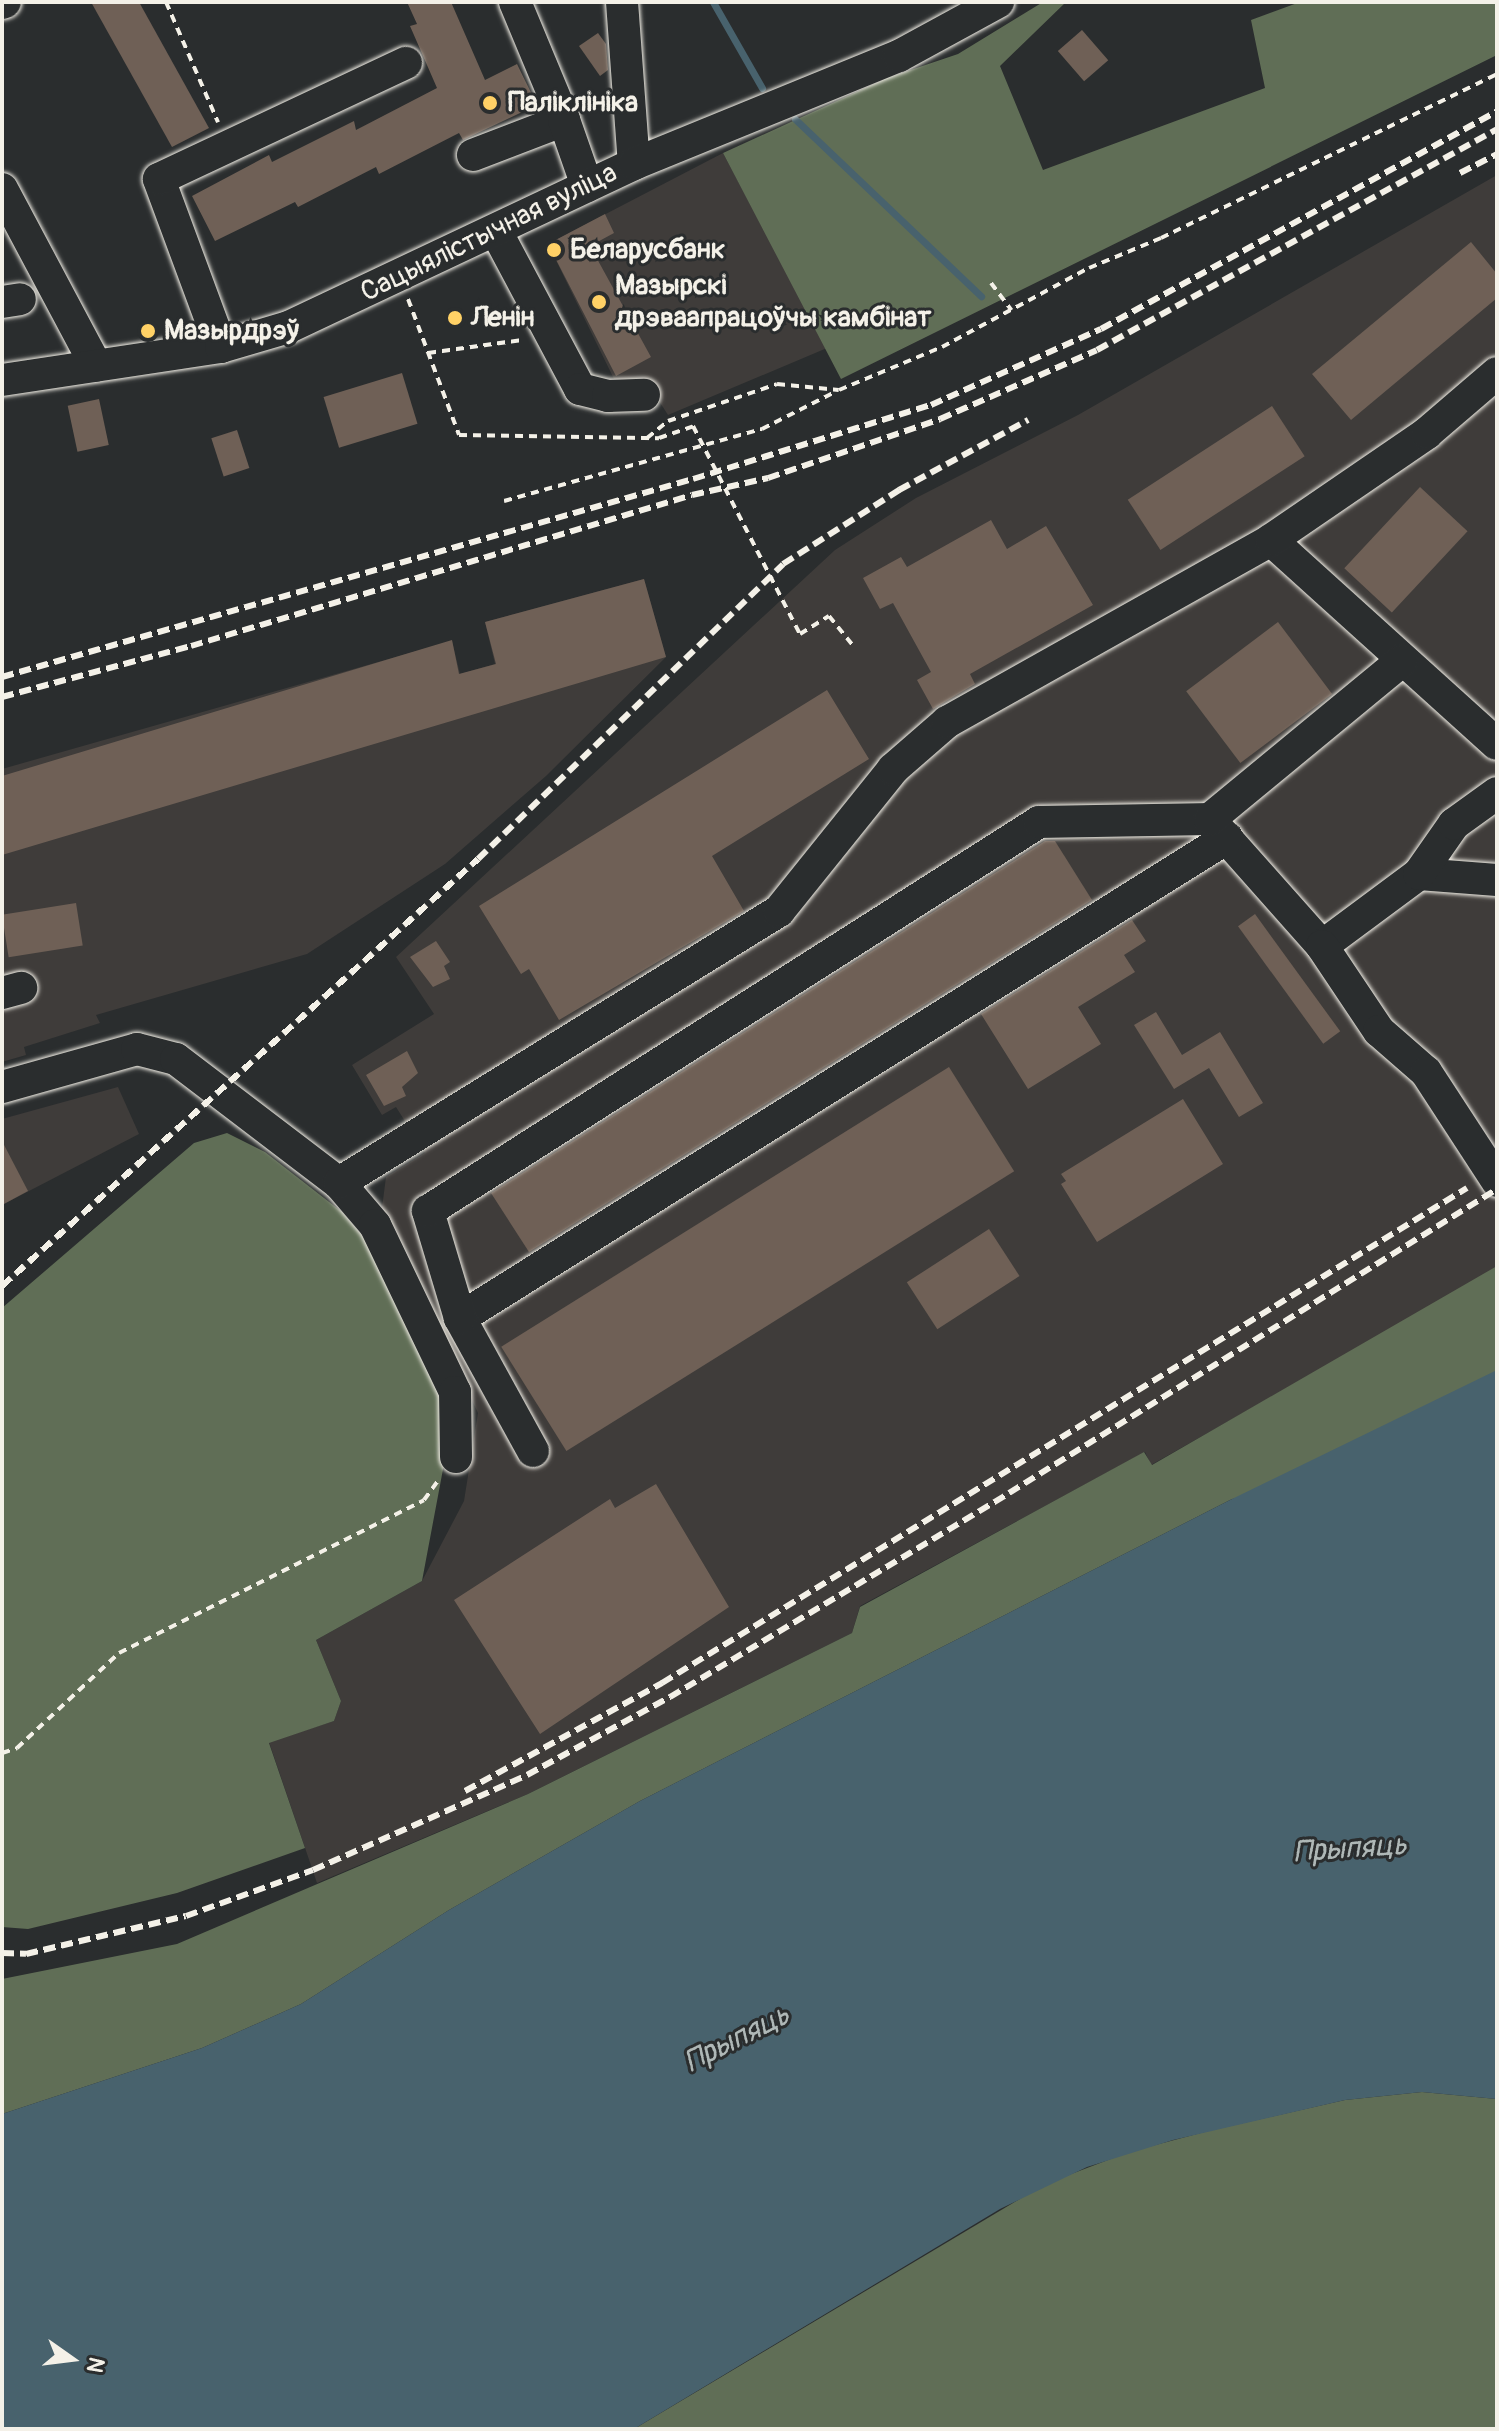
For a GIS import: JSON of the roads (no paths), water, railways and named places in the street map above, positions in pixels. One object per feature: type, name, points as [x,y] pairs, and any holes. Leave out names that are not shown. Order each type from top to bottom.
[{"type":"street","points":[[515,2],[564,120],[587,186]]},
{"type":"street","points":[[622,2],[634,164]]},
{"type":"street","name":"Сацыялістычная вуліца","points":[[2,380],[221,347],[289,327],[400,278],[634,164],[899,56],[953,13],[998,2]]},
{"type":"street","points":[[221,347],[159,179],[406,63]]},
{"type":"street","points":[[473,155],[564,120]]},
{"type":"street","points":[[2,189],[96,366]]},
{"type":"street","points":[[496,231],[580,389],[608,396],[644,395]]},
{"type":"street","points":[[339,1183],[779,911],[893,769],[947,722],[1271,540],[1427,433],[1497,373]]},
{"type":"street","points":[[1271,540],[1497,744]]},
{"type":"street","points":[[460,1318],[1219,829],[1402,661]]},
{"type":"street","points":[[1322,946],[1419,874],[1454,824],[1497,793]]},
{"type":"street","points":[[533,1451],[460,1318],[428,1211],[1039,822],[1219,829],[1322,946],[1379,1031],[1426,1072],[1497,1181]]},
{"type":"street","points":[[1419,874],[1497,880]]},
{"type":"street","points":[[2,1087],[137,1049],[176,1059],[339,1183],[375,1225],[455,1392],[456,1457]]},
{"type":"water","name":"Прыпяць","points":[[1497,1370],[1497,2099],[1422,2092],[1345,2100],[1173,2140],[1087,2167],[1000,2209],[634,2429],[2,2429],[2,2114],[202,2048],[301,2004],[449,1910],[640,1801],[1232,1499]]},
{"type":"waterway","points":[[713,2],[762,88]]},
{"type":"waterway","points":[[795,119],[981,296]]},
{"type":"railway","points":[[2,677],[693,479],[931,405],[1101,329],[1497,111]]},
{"type":"railway","points":[[2,697],[191,646],[692,495],[768,478],[940,419],[1097,350],[1497,129]]},
{"type":"railway","points":[[1460,173],[1497,154]]},
{"type":"railway","points":[[2,1286],[478,859],[783,564],[899,490],[1028,420]]},
{"type":"railway","points":[[465,1791],[662,1683],[1467,1188]]},
{"type":"railway","points":[[2,1953],[26,1954],[186,1916],[313,1870],[527,1775],[670,1697],[1009,1493],[1497,1189]]},
{"type":"place","name":"Паліклініка","points":[[490,103]]},
{"type":"place","name":"Беларусбанк","points":[[554,250]]},
{"type":"place","name":"Мазырскі дрэваапрацоўчы камбінат","points":[[599,302]]},
{"type":"place","name":"Ленін","points":[[455,318]]},
{"type":"place","name":"Мазырдрэў","points":[[148,331]]}]
